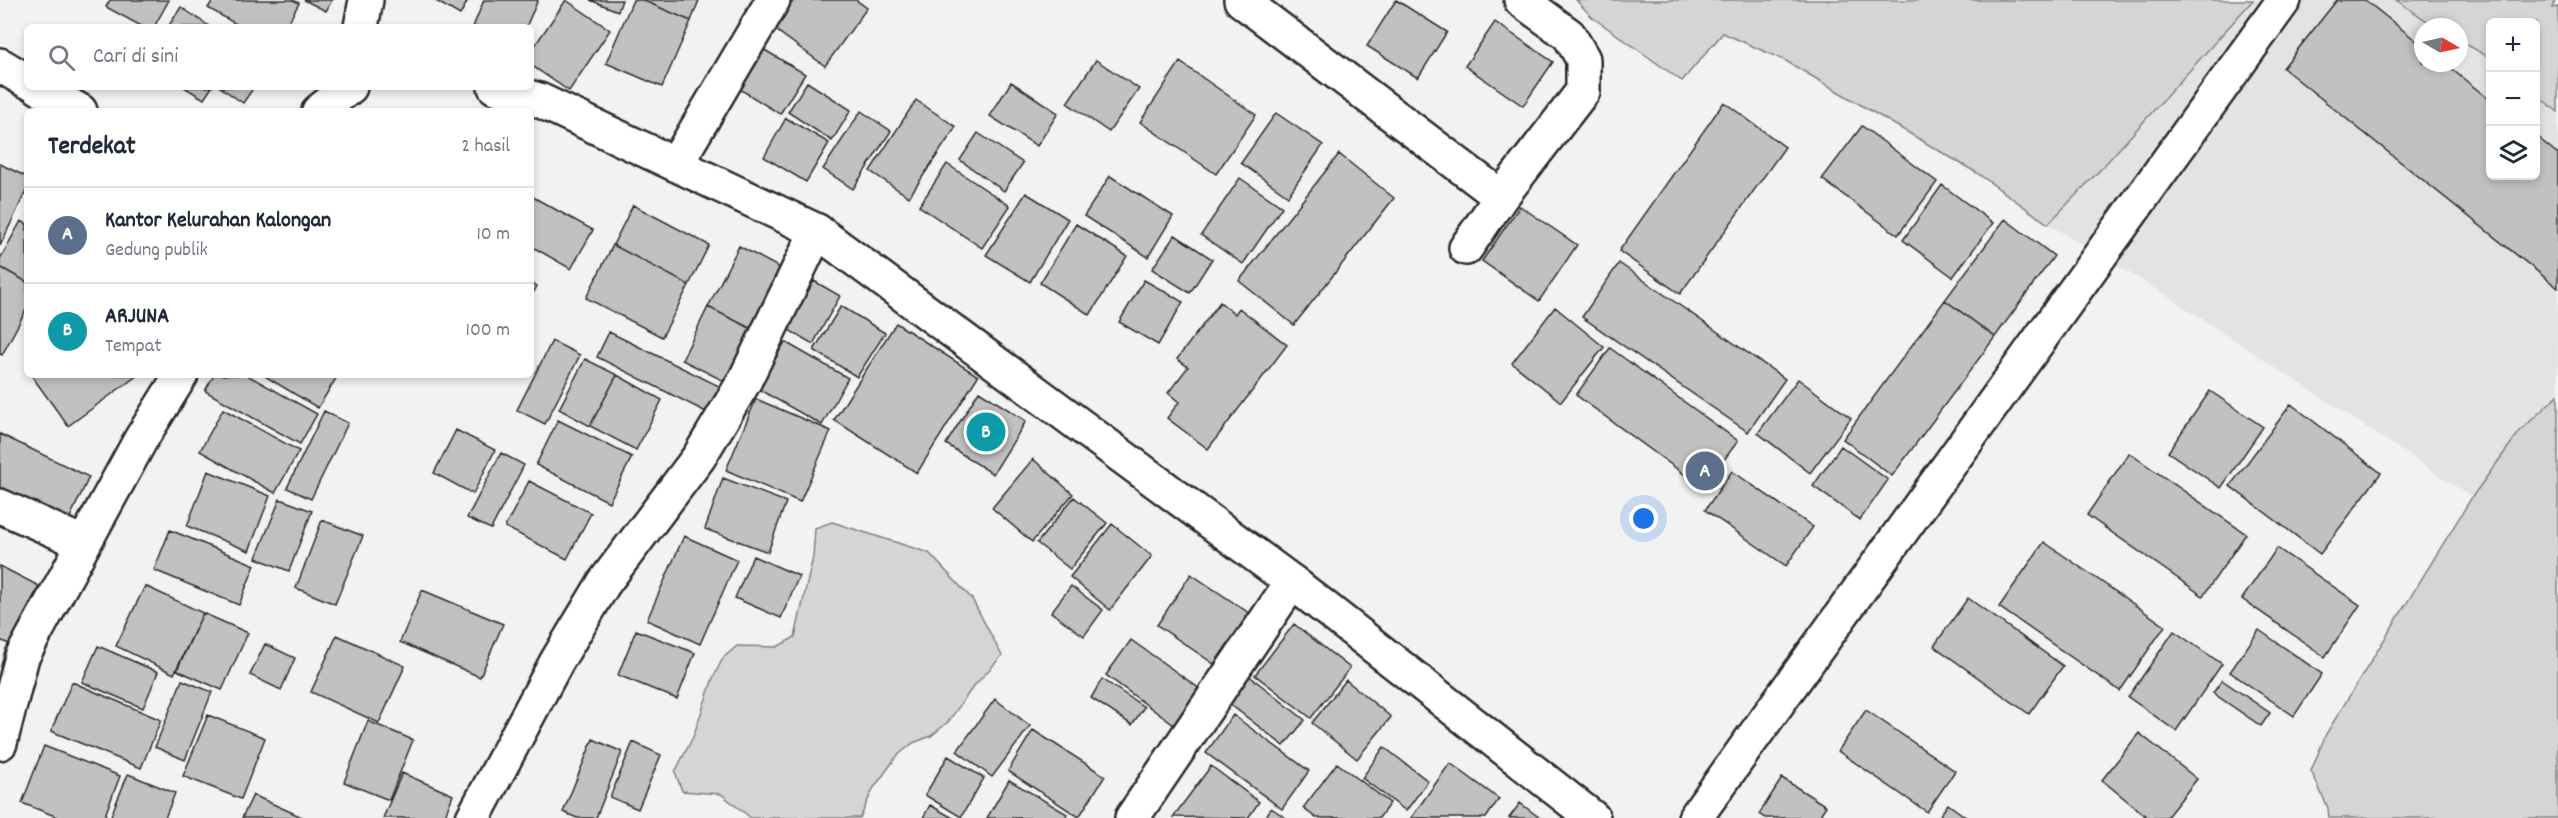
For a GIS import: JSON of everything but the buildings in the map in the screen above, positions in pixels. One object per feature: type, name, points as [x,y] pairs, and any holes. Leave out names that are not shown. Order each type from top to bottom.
[{"type":"street","points":[[362,24],[366,0]]},
{"type":"street","points":[[676,165],[773,0]]},
{"type":"street","points":[[1241,0],[1501,197]]},
{"type":"street","points":[[1466,248],[1501,197],[1584,91],[1583,59],[1569,35],[1521,0]]},
{"type":"street","points":[[1695,818],[2284,0]]},
{"type":"street","points":[[0,65],[24,79]]},
{"type":"street","points":[[43,90],[75,108]]},
{"type":"street","points":[[323,108],[346,90]]},
{"type":"street","points":[[505,90],[538,100],[816,231],[1293,582],[1593,818]]},
{"type":"street","points":[[473,818],[557,662],[604,583],[699,457],[746,380],[816,231]]},
{"type":"street","points":[[0,743],[22,657],[141,439],[179,378]]},
{"type":"street","points":[[0,506],[83,543]]},
{"type":"street","points":[[1132,818],[1293,582]]},
{"type":"shaded area","points":[[1576,0],[2253,0],[2101,169],[2048,224],[1977,173],[1786,61],[1723,33],[1682,81],[1592,17]]},
{"type":"shaded area","points":[[2253,0],[2396,0],[2423,18],[2414,18],[2414,72],[2468,72],[2468,45],[2486,56],[2486,180],[2540,180],[2540,97],[2558,112],[2558,395],[2520,431],[2472,497],[2166,295],[2048,224],[2101,169]]},
{"type":"shaded area","points":[[2396,0],[2555,0],[2553,8],[2558,7],[2558,112],[2540,97],[2540,18],[2486,18],[2486,56],[2468,45],[2468,18],[2423,18]]},
{"type":"shaded area","points":[[2558,395],[2558,818],[2329,818],[2328,808],[2311,771],[2326,734],[2472,497],[2520,431]]},
{"type":"shaded area","points":[[832,522],[929,553],[972,599],[1002,656],[973,687],[948,722],[931,736],[913,743],[897,756],[873,789],[860,818],[751,818],[721,794],[682,791],[675,772],[693,737],[713,678],[723,658],[737,646],[777,647],[795,637],[813,557],[815,528]]},
{"type":"place","name":"ARJUNA","points":[[986,432]]},
{"type":"place","name":"Kantor Kelurahan Kalongan","points":[[1705,471]]}]
